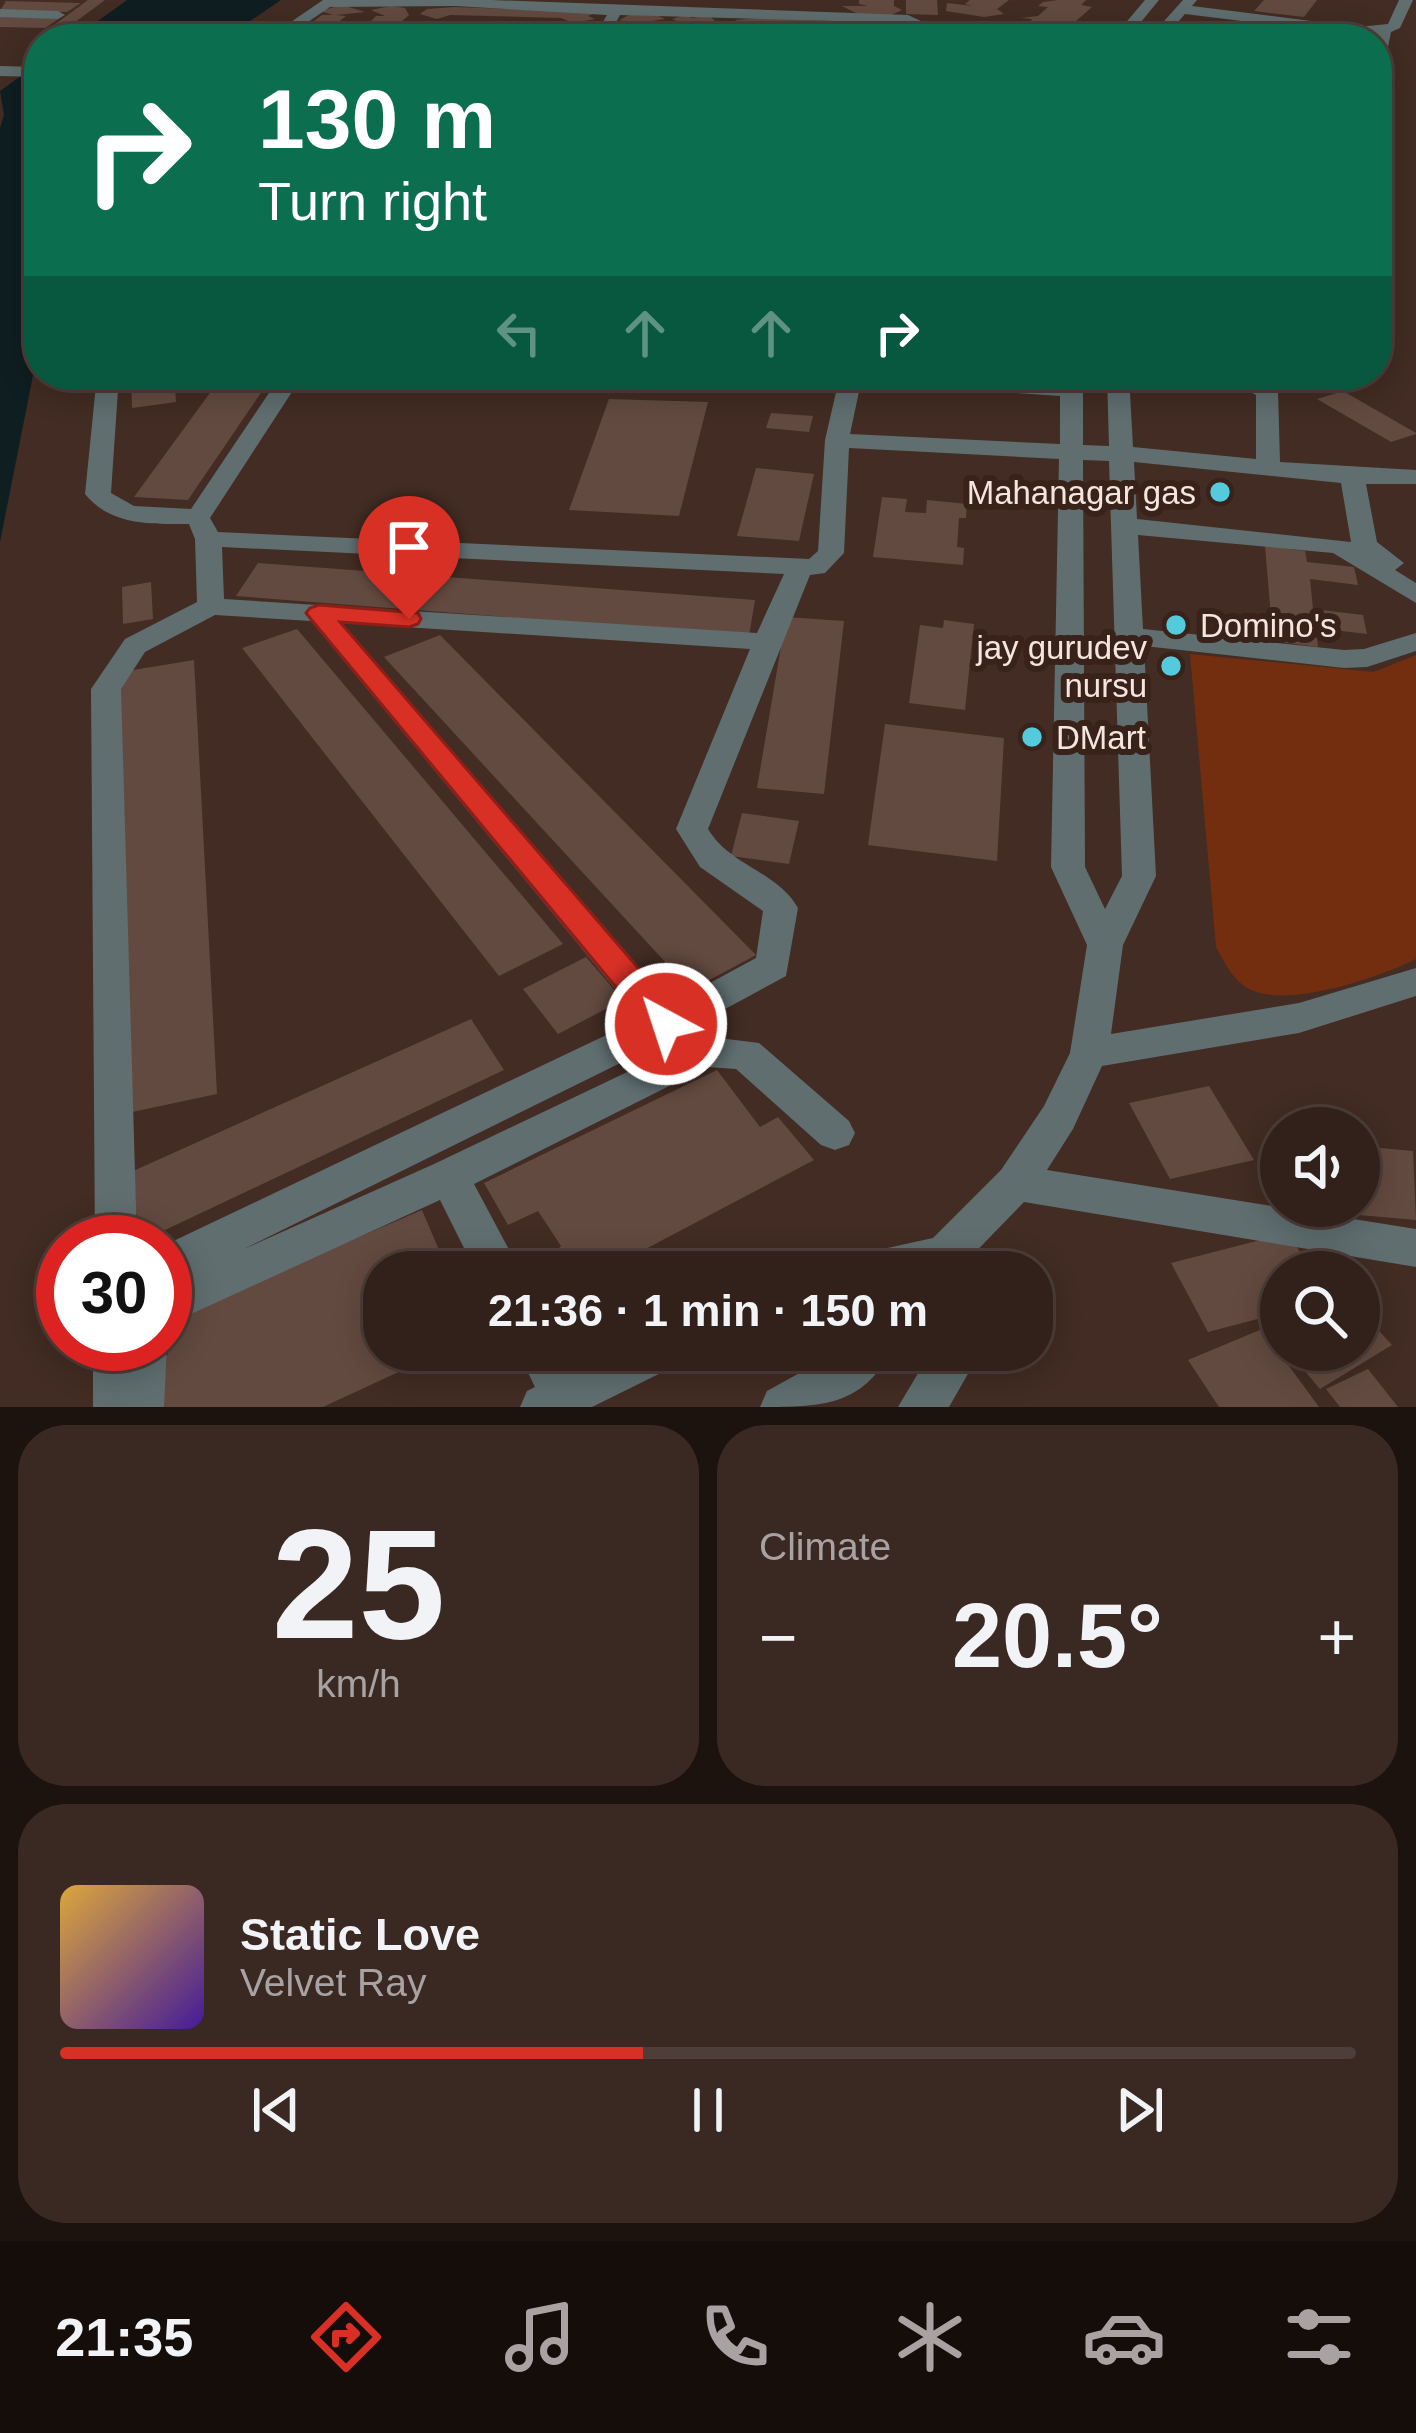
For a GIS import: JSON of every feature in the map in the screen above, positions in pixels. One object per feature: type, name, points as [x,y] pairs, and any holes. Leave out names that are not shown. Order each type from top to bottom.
[{"type":"street","points":[[1132,24],[1152,0]]},
{"type":"street","points":[[1392,27],[1406,0]]},
{"type":"street","points":[[296,24],[327,3],[521,2],[726,21],[908,19],[914,24]]},
{"type":"street","points":[[402,24],[418,5]]},
{"type":"street","points":[[1185,5],[1343,24]]},
{"type":"street","points":[[1185,5],[1312,24]]},
{"type":"street","points":[[609,24],[616,11]]},
{"type":"street","points":[[0,13],[58,15]]},
{"type":"street","points":[[405,21],[447,22]]},
{"type":"street","points":[[107,390],[98,494],[106,505],[122,513],[203,528],[799,570],[816,567],[831,553],[837,440],[851,390]]},
{"type":"street","points":[[211,606],[203,528],[283,390]]},
{"type":"street","points":[[1073,390],[1068,866],[1105,945]]},
{"type":"street","points":[[951,1251],[1016,1184],[1059,1118],[1089,1053],[1105,945],[1139,876],[1119,390]]},
{"type":"street","points":[[1264,390],[1268,468]]},
{"type":"street","points":[[837,440],[1122,454],[1352,476],[1416,477]]},
{"type":"street","points":[[1352,476],[1365,546],[1416,579]]},
{"type":"street","points":[[1125,526],[1340,546],[1416,595]]},
{"type":"street","points":[[192,1253],[666,1024],[772,966],[781,908],[764,887],[726,874],[703,851],[692,829],[799,570]]},
{"type":"street","points":[[116,1215],[106,689],[118,657],[211,606],[767,642]]},
{"type":"street","points":[[319,613],[666,1024]]},
{"type":"street","points":[[1130,636],[1344,659],[1366,658],[1416,642]]},
{"type":"street","points":[[1089,1053],[1299,1018],[1416,982]]},
{"type":"street","points":[[192,1292],[449,1178],[704,1051],[745,1054],[835,1132]]},
{"type":"street","points":[[449,1178],[488,1251]]},
{"type":"street","points":[[1016,1184],[1416,1248]]},
{"type":"street","points":[[116,1371],[116,1407]]},
{"type":"street","points":[[141,1407],[143,1371]]},
{"type":"street","points":[[546,1371],[554,1402],[618,1371]]},
{"type":"street","points":[[783,1407],[853,1371]]},
{"type":"street","points":[[921,1407],[946,1371]]},
{"type":"shaded area","points":[[127,0],[281,0],[246,24],[94,24]]},
{"type":"shaded area","points":[[24,74],[24,390],[30,390],[0,542],[0,128],[4,115],[0,91]]},
{"type":"shaded area","points":[[1190,654],[1374,672],[1416,655],[1416,959],[1358,981],[1288,995],[1251,990],[1230,971],[1216,947]]},
{"type":"building","points":[[88,0],[105,0],[72,24],[55,24]]},
{"type":"building","points":[[859,0],[894,0],[894,6],[902,10],[891,15],[858,14],[842,6],[868,6]]},
{"type":"building","points":[[906,0],[937,0],[938,15],[906,14]]},
{"type":"building","points":[[1009,0],[997,9],[1004,14],[984,17],[946,11],[947,3],[973,6],[965,4]]},
{"type":"building","points":[[1086,0],[1081,5],[1092,7],[1073,24],[1030,24],[1032,19],[1021,18],[1038,16],[1048,7],[1038,6]]},
{"type":"building","points":[[1264,0],[1317,0],[1304,17],[1254,11]]},
{"type":"building","points":[[6,1],[81,3],[67,12],[0,11]]},
{"type":"building","points":[[342,5],[365,12],[336,15],[346,16],[336,24],[310,24],[322,15],[333,15],[320,11]]},
{"type":"building","points":[[391,6],[405,8],[409,15],[398,24],[368,24],[376,16],[385,16],[371,10]]},
{"type":"building","points":[[454,7],[567,11],[593,14],[588,16],[595,19],[573,23],[561,18],[450,15],[437,19],[420,14]]},
{"type":"building","points":[[695,12],[690,18],[710,16],[718,24],[684,24],[672,19]]},
{"type":"building","points":[[652,13],[665,19],[645,22],[652,24],[619,20]]},
{"type":"building","points":[[0,16],[60,18],[51,24],[0,27]]},
{"type":"building","points":[[735,20],[893,20],[901,24],[731,24],[738,22]]},
{"type":"building","points":[[131,390],[175,390],[176,402],[132,408]]},
{"type":"building","points":[[212,390],[263,390],[188,500],[134,497]]},
{"type":"building","points":[[1343,391],[1416,434],[1391,442],[1317,399]]},
{"type":"building","points":[[609,399],[708,402],[679,516],[569,510]]},
{"type":"building","points":[[771,413],[813,416],[809,432],[766,428]]},
{"type":"building","points":[[756,468],[814,474],[799,541],[737,536]]},
{"type":"building","points":[[882,497],[907,499],[905,512],[926,513],[927,500],[967,504],[966,518],[959,518],[957,547],[964,548],[963,565],[873,557]]},
{"type":"building","points":[[1265,546],[1305,551],[1307,562],[1354,567],[1358,585],[1310,579],[1313,609],[1363,615],[1367,634],[1316,628],[1318,647],[1273,641]]},
{"type":"building","points":[[258,563],[755,600],[749,636],[236,596]]},
{"type":"building","points":[[151,582],[153,619],[123,624],[122,587]]},
{"type":"building","points":[[786,617],[844,621],[824,794],[757,788]]},
{"type":"building","points":[[944,620],[974,624],[965,710],[909,703],[920,625],[943,628]]},
{"type":"building","points":[[297,629],[563,944],[499,976],[242,648]]},
{"type":"building","points":[[440,635],[756,955],[691,990],[384,657]]},
{"type":"building","points":[[194,660],[217,1094],[118,1115],[121,672]]},
{"type":"building","points":[[885,724],[1004,738],[997,861],[868,845]]},
{"type":"building","points":[[742,813],[799,821],[789,864],[731,856]]},
{"type":"building","points":[[586,957],[623,1000],[558,1034],[523,989]]},
{"type":"building","points":[[471,1019],[504,1070],[192,1217],[137,1215],[122,1176]]},
{"type":"building","points":[[717,1070],[760,1127],[778,1117],[814,1160],[642,1251],[557,1251],[561,1246],[538,1211],[508,1225],[484,1183]]},
{"type":"building","points":[[1209,1086],[1254,1160],[1170,1179],[1129,1103]]},
{"type":"building","points":[[1380,1148],[1413,1151],[1416,1220],[1380,1217]]},
{"type":"building","points":[[422,1210],[439,1251],[363,1251],[363,1371],[401,1371],[323,1407],[156,1407],[147,1371],[192,1371],[192,1308]]},
{"type":"building","points":[[1288,1233],[1300,1251],[1260,1251],[1260,1318],[1208,1332],[1171,1263]]},
{"type":"building","points":[[1260,1330],[1260,1371],[1293,1371],[1319,1407],[1219,1407],[1188,1360]]},
{"type":"building","points":[[1380,1332],[1392,1345],[1380,1352]]},
{"type":"building","points":[[1305,1371],[1349,1371],[1320,1389]]},
{"type":"building","points":[[1370,1371],[1398,1407],[1340,1407],[1326,1389]]},
{"type":"place","name":"Mahanagar gas","points":[[1220,492]]},
{"type":"place","name":"Domino's","points":[[1176,625]]},
{"type":"place","name":"jay gurudev nursu","points":[[1171,666]]},
{"type":"place","name":"DMart","points":[[1032,737]]},
{"type":"route","points":[[409,619],[319,613],[666,1024]]}]
